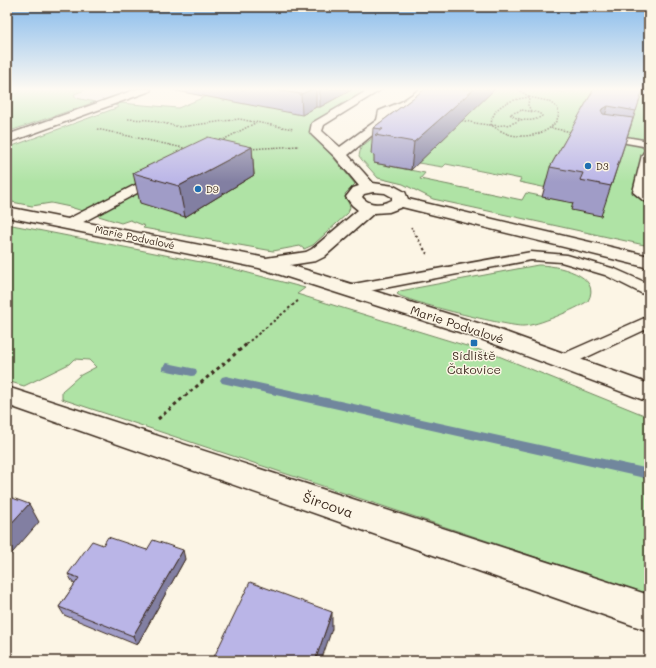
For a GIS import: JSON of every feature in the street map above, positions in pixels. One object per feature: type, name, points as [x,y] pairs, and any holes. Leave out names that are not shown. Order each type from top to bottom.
[{"type":"street","points":[[7,139],[59,120]]},
{"type":"street","points":[[323,120],[318,123],[316,132],[335,149],[369,188]]},
{"type":"street","points":[[335,149],[383,120]]},
{"type":"street","points":[[649,155],[641,192],[649,198]]},
{"type":"street","points":[[400,202],[400,195],[384,188],[369,188],[358,191],[354,197],[359,203],[371,207],[388,207],[400,202],[422,206],[649,262]]},
{"type":"street","name":"Marie Podvalové","points":[[263,263],[310,257],[318,254],[371,207]]},
{"type":"street","name":"Marie Podvalové","points":[[7,212],[263,263],[489,334],[649,393]]},
{"type":"street","name":"Šircova","points":[[7,396],[649,613]]},
{"type":"lane","points":[[599,136],[649,144]]},
{"type":"lane","points":[[69,224],[135,189]]},
{"type":"lane","points":[[348,290],[531,256],[562,258],[610,272],[648,290],[649,292]]},
{"type":"lane","points":[[563,361],[649,321]]},
{"type":"path","points":[[150,120],[180,127],[230,120]]},
{"type":"path","points":[[246,120],[316,132]]},
{"type":"path","points":[[461,120],[491,125],[514,123],[519,120]]},
{"type":"path","points":[[490,120],[491,125],[498,130],[512,135],[542,133],[551,128],[558,120]]},
{"type":"path","points":[[220,142],[258,122]]},
{"type":"path","points":[[551,128],[599,136]]},
{"type":"path","points":[[95,129],[194,150]]},
{"type":"path","points":[[247,149],[335,149]]},
{"type":"path","points":[[422,206],[415,214],[411,228],[429,257]]},
{"type":"path","points":[[133,439],[307,294],[324,283]]},
{"type":"green space","points":[[7,120],[42,120],[7,132]]},
{"type":"green space","points":[[83,120],[322,120],[311,127],[311,130],[355,184],[345,194],[350,207],[348,213],[313,245],[304,249],[300,246],[273,251],[143,228],[145,226],[130,220],[121,223],[70,207],[51,203],[32,206],[7,201],[7,148]]},
{"type":"green space","points":[[396,120],[594,120],[581,125],[629,132],[633,120],[649,120],[649,139],[638,139],[637,145],[643,148],[645,152],[649,203],[649,246],[433,199],[403,184],[378,178],[359,156],[361,147]],"holes":[[[458,125],[418,163],[443,167],[446,164],[521,179],[519,182],[547,188],[601,216],[574,203],[526,193],[522,200],[420,179],[425,173],[374,163],[381,156]]]},
{"type":"green space","points":[[7,224],[226,267],[305,288],[297,294],[496,355],[649,417],[649,595],[62,399],[62,391],[79,376],[96,367],[89,360],[74,359],[69,364],[24,386],[7,381]]},
{"type":"green space","points":[[538,265],[556,267],[575,273],[584,278],[589,284],[591,292],[588,301],[556,316],[523,326],[458,313],[418,302],[397,294],[400,291]]},
{"type":"building","points":[[383,120],[439,120],[414,142],[375,135],[383,129],[373,128]]},
{"type":"building","points":[[576,120],[632,120],[611,186],[580,180],[583,173],[550,167]]},
{"type":"building","points":[[208,137],[252,147],[179,186],[133,173]]},
{"type":"building","points":[[7,496],[29,504],[7,528]]},
{"type":"building","points":[[108,537],[147,550],[153,540],[183,550],[133,636],[59,607],[79,578],[68,574],[92,541],[103,545]]},
{"type":"building","points":[[250,582],[332,612],[315,661],[212,661]]},
{"type":"waterway","points":[[167,367],[192,372]]},
{"type":"waterway","points":[[226,380],[649,474]]},
{"type":"place","name":"D3","points":[[588,166]]},
{"type":"place","name":"D9","points":[[198,189]]},
{"type":"place","name":"Sídliště Čakovice","points":[[474,343]]}]
